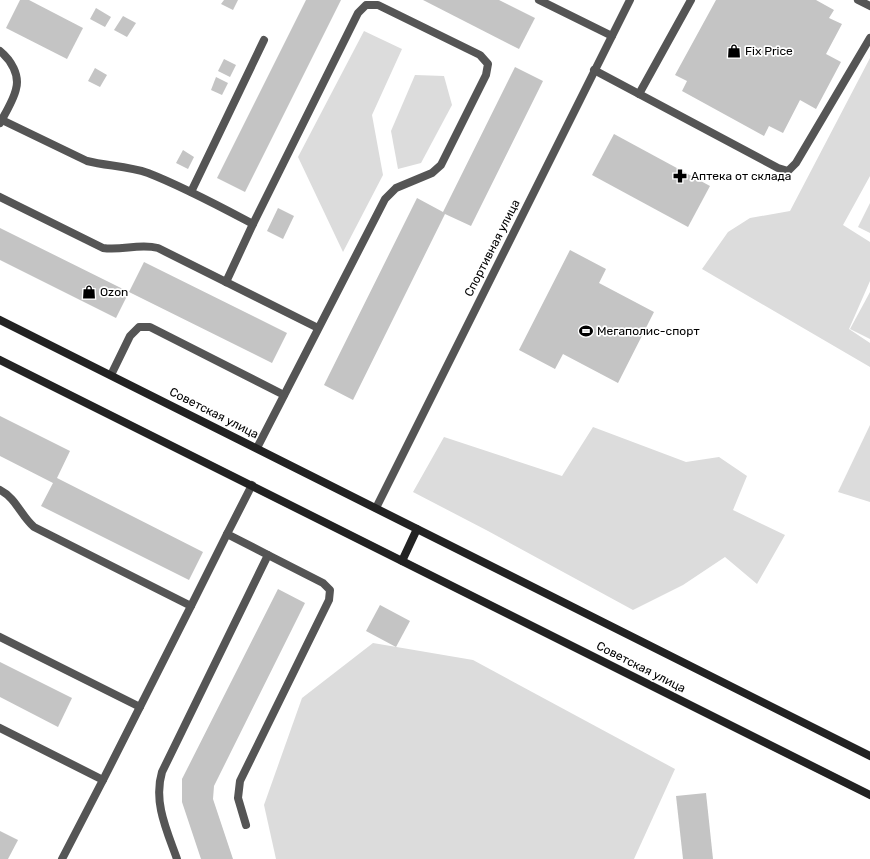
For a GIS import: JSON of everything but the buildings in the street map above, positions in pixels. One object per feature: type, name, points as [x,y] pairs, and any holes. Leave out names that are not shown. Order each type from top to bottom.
[{"type":"street","points":[[539,0],[612,36]]},
{"type":"street","name":"Спортивная улица","points":[[376,508],[630,0]]},
{"type":"street","points":[[639,94],[691,0]]},
{"type":"street","points":[[858,0],[870,6]]},
{"type":"street","points":[[226,282],[253,224],[358,13],[366,5],[378,5],[480,55],[488,64],[486,75],[441,165],[432,173],[396,188],[385,199],[257,448]]},
{"type":"street","points":[[594,70],[778,168],[788,171],[796,163],[870,38]]},
{"type":"street","points":[[191,192],[264,40]]},
{"type":"street","points":[[0,51],[5,55],[16,73],[16,89],[1,122],[87,161],[147,173],[191,192],[253,224]]},
{"type":"street","points":[[0,197],[103,248],[115,250],[147,245],[158,248],[318,328]]},
{"type":"street","name":"Советская улица","points":[[0,320],[870,756]]},
{"type":"street","points":[[111,375],[130,336],[139,327],[150,328],[284,395]]},
{"type":"street","name":"Советская улица","points":[[0,360],[252,484],[402,561],[870,795]]},
{"type":"street","points":[[62,859],[252,484]]},
{"type":"street","points":[[0,490],[16,502],[26,520],[34,527],[191,606]]},
{"type":"street","points":[[402,561],[417,529]]},
{"type":"street","points":[[227,534],[323,583],[330,590],[329,600],[240,781],[238,798],[246,825]]},
{"type":"street","points":[[176,859],[158,796],[162,772],[268,555]]},
{"type":"street","points":[[0,638],[140,707]]},
{"type":"street","points":[[0,728],[103,780]]},
{"type":"shaded area","points":[[364,31],[402,49],[372,115],[383,175],[343,252],[298,157]]},
{"type":"shaded area","points":[[870,58],[870,176],[843,225],[870,242],[870,281],[849,329],[870,343],[870,367],[702,269],[728,232],[750,218],[790,211]]},
{"type":"shaded area","points":[[415,75],[444,76],[452,105],[421,163],[398,169],[391,131]]},
{"type":"shaded area","points":[[870,203],[870,233],[858,227]]},
{"type":"shaded area","points":[[870,292],[870,339],[850,329]]},
{"type":"shaded area","points":[[870,425],[870,502],[838,492]]},
{"type":"shaded area","points":[[593,427],[686,462],[719,457],[747,476],[733,510],[785,535],[757,584],[725,557],[683,585],[633,610],[413,492],[444,437],[562,476]]},
{"type":"shaded area","points":[[373,643],[473,660],[675,769],[634,859],[276,859],[264,805],[302,698]]},
{"type":"place","name":"Fix Price","points":[[734,51]]},
{"type":"place","name":"Аптека от склада","points":[[680,176]]},
{"type":"place","name":"Ozon","points":[[89,292]]},
{"type":"place","name":"Мегаполис-спорт","points":[[586,331]]}]
